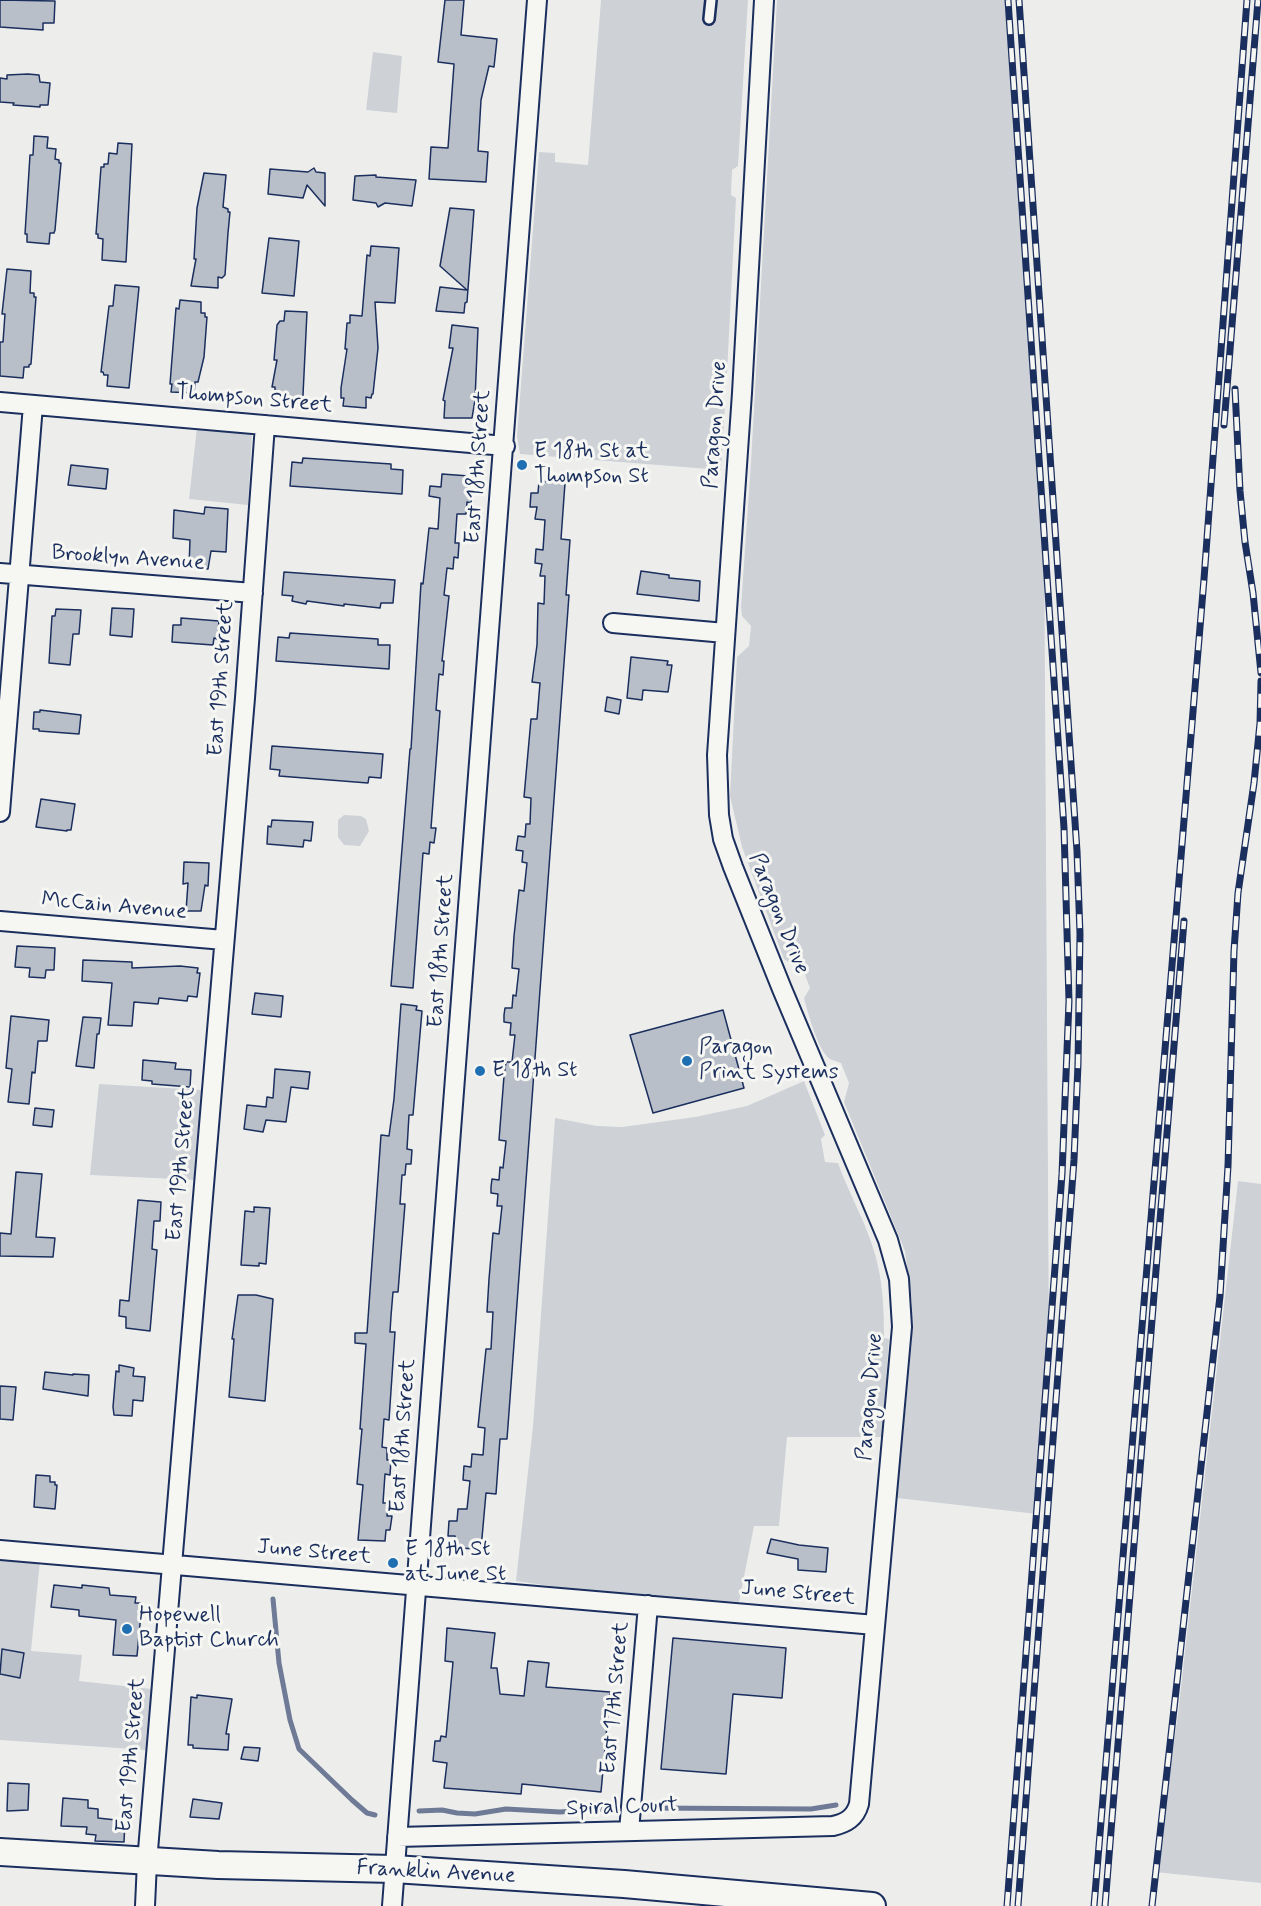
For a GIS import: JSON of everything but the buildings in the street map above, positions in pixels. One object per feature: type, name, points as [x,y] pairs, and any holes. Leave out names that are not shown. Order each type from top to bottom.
[{"type":"street","name":"East 18th Street","points":[[396,1905],[394,1869],[396,1838],[505,446],[537,0]]},
{"type":"street","name":"Paragon Drive","points":[[764,0],[742,393],[717,755],[717,792],[723,838],[749,910],[888,1240],[899,1279],[902,1327],[859,1804],[849,1821]]},
{"type":"street","name":"Thompson Street","points":[[0,402],[505,446]]},
{"type":"street","points":[[0,812],[33,405]]},
{"type":"street","name":"East 19th Street","points":[[145,1906],[265,425]]},
{"type":"street","name":"Brooklyn Avenue","points":[[0,573],[253,593]]},
{"type":"street","points":[[613,623],[725,633]]},
{"type":"street","name":"McCain Avenue","points":[[0,921],[225,940]]},
{"type":"street","name":"June Street","points":[[0,1550],[875,1625]]},
{"type":"street","name":"East 17th Street","points":[[629,1831],[648,1605]]},
{"type":"street","name":"Spiral Court","points":[[396,1838],[833,1826],[849,1821]]},
{"type":"street","name":"Franklin Avenue","points":[[0,1852],[147,1862],[394,1869],[636,1885],[872,1906]]},
{"type":"lane","points":[[710,19],[711,0]]},
{"type":"shaded area","points":[[601,0],[748,0],[738,166],[732,170],[731,195],[736,198],[727,373],[720,377],[718,399],[725,404],[721,470],[520,454],[517,436],[539,152],[555,153],[555,162],[588,165]]},
{"type":"shaded area","points":[[777,0],[1008,0],[1044,521],[1049,1343],[1037,1514],[897,1498],[912,1340],[912,1302],[905,1251],[844,1102],[849,1083],[841,1063],[827,1056],[815,1035],[804,998],[810,988],[802,967],[794,966],[784,959],[742,847],[730,796],[737,657],[749,646],[751,626],[742,616],[741,607]]},
{"type":"shaded area","points":[[373,52],[402,56],[397,113],[366,110]]},
{"type":"shaded area","points":[[197,427],[252,435],[248,505],[189,499]]},
{"type":"shaded area","points":[[344,815],[361,816],[366,819],[369,831],[360,846],[344,845],[338,837],[338,820]]},
{"type":"shaded area","points":[[804,1081],[825,1135],[821,1139],[825,1162],[838,1163],[867,1231],[878,1264],[884,1338],[889,1339],[882,1437],[787,1437],[779,1526],[754,1526],[739,1602],[606,1594],[516,1581],[533,1426],[555,1118],[597,1126],[622,1127],[695,1117],[747,1106]]},
{"type":"shaded area","points":[[99,1084],[202,1090],[196,1180],[90,1175]]},
{"type":"shaded area","points":[[1238,1181],[1261,1184],[1261,1883],[1155,1872],[1178,1714]]},
{"type":"shaded area","points":[[0,1559],[40,1561],[31,1651],[82,1655],[79,1681],[152,1689],[147,1750],[0,1740]]},
{"type":"waterway","points":[[273,1599],[279,1663],[290,1720],[299,1749],[352,1800],[367,1813],[375,1815]]},
{"type":"waterway","points":[[652,1808],[811,1809],[836,1805]]},
{"type":"waterway","points":[[419,1811],[442,1810],[475,1814],[506,1809],[560,1812],[603,1809]]},
{"type":"railway","points":[[1007,1906],[1062,1174],[1069,1001],[1064,828],[1008,0]]},
{"type":"railway","points":[[1018,1906],[1074,1160],[1080,934],[1077,851],[1019,0]]},
{"type":"railway","points":[[1094,1906],[1204,579],[1247,0]]},
{"type":"railway","points":[[1224,425],[1258,0]]},
{"type":"railway","points":[[1235,389],[1240,491],[1261,673]]},
{"type":"railway","points":[[1152,1906],[1220,1296],[1228,1166],[1234,951],[1238,893],[1254,783],[1260,723],[1261,681]]},
{"type":"railway","points":[[1105,1906],[1184,921]]},
{"type":"place","name":"E 18th St at Thompson St","points":[[522,465]]},
{"type":"place","name":"Paragon Print Systems","points":[[687,1061]]},
{"type":"place","name":"E 18th St","points":[[480,1071]]},
{"type":"place","name":"E 18th St at June St","points":[[393,1563]]},
{"type":"place","name":"Hopewell Baptist Church","points":[[127,1629]]}]
